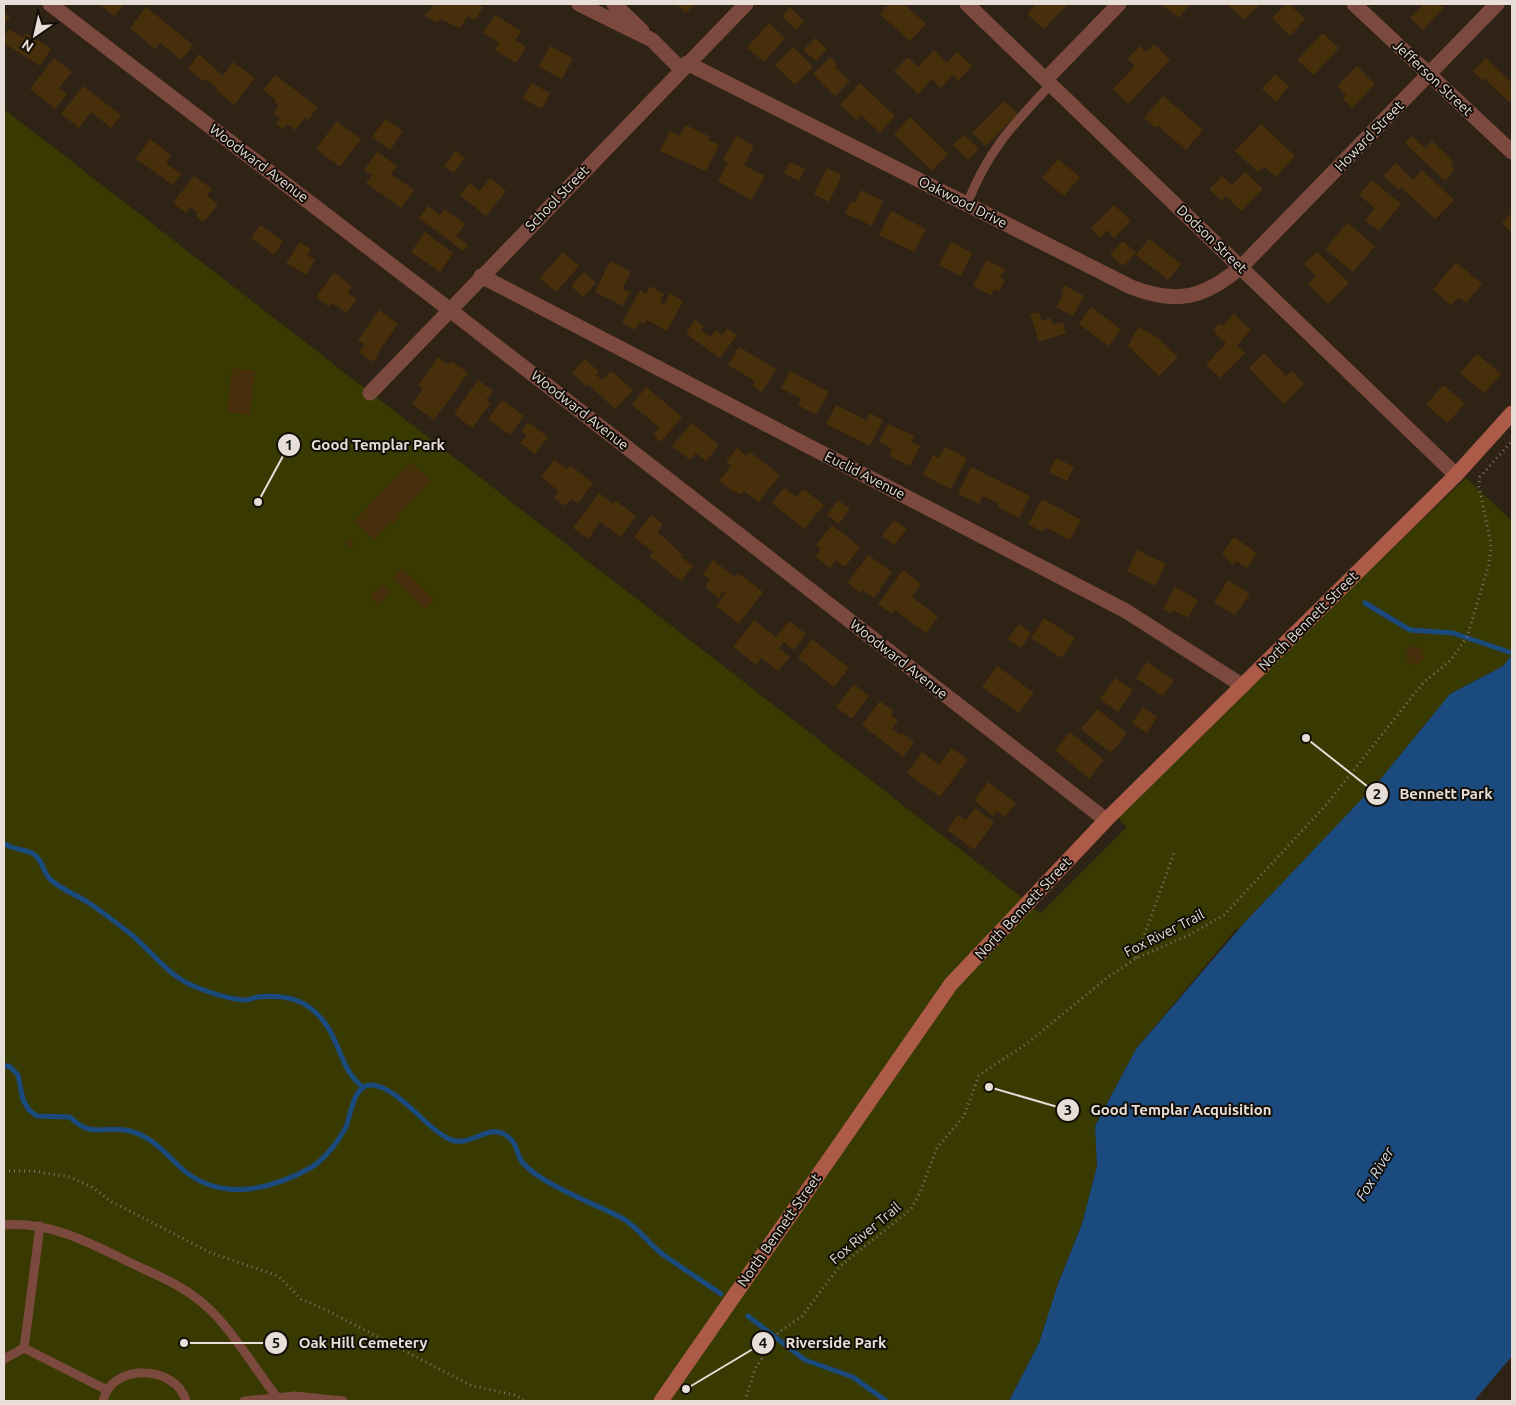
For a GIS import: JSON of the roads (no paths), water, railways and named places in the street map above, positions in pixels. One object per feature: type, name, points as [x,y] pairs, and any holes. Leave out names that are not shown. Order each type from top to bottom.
[{"type":"main road","name":"North Bennett Street","points":[[661,1401],[951,984],[1106,820],[1456,475],[1512,413]]},
{"type":"street","name":"Woodward Avenue","points":[[50,4],[450,310],[1106,820]]},
{"type":"street","name":"Oakwood Drive","points":[[579,4],[652,40],[684,66],[967,204],[1131,287],[1154,296],[1178,297],[1203,292],[1224,281],[1241,267]]},
{"type":"street","points":[[614,4],[652,40]]},
{"type":"street","name":"School Street","points":[[370,393],[481,276],[746,4]]},
{"type":"street","name":"Dodson Street","points":[[967,4],[1456,475]]},
{"type":"street","points":[[1049,81],[1119,4]]},
{"type":"street","name":"Jefferson Street","points":[[1354,4],[1512,152]]},
{"type":"street","name":"Howard Street","points":[[1241,267],[1496,4]]},
{"type":"street","name":"Euclid Avenue","points":[[481,276],[1126,611],[1242,686]]},
{"type":"lane","points":[[967,204],[984,165],[1000,140],[1049,81]]},
{"type":"lane","points":[[4,1224],[20,1223],[62,1232],[83,1240],[193,1295],[219,1320],[276,1396]]},
{"type":"lane","points":[[24,1348],[40,1226]]},
{"type":"lane","points":[[4,1359],[24,1348]]},
{"type":"lane","points":[[24,1348],[107,1390]]},
{"type":"lane","points":[[103,1401],[107,1390],[114,1381],[124,1376],[148,1372],[171,1382],[180,1390],[186,1401]]},
{"type":"lane","points":[[244,1401],[276,1396],[315,1397],[343,1401]]},
{"type":"water","name":"Fox River","points":[[1512,655],[1512,1356],[1474,1401],[1009,1401],[1039,1343],[1058,1284],[1082,1224],[1097,1166],[1095,1126],[1136,1049],[1245,922],[1378,782],[1450,694],[1503,666]]},
{"type":"waterway","points":[[1365,603],[1410,630],[1453,633],[1512,653]]},
{"type":"waterway","points":[[4,843],[35,855],[40,860],[51,880],[89,903],[132,935],[169,971],[186,983],[232,998],[246,1000],[271,996],[298,1001],[309,1007],[328,1027],[348,1069],[354,1079],[363,1087]]},
{"type":"waterway","points":[[4,1066],[9,1066],[18,1075],[23,1100],[29,1110],[37,1116],[70,1117],[78,1124],[92,1130],[121,1129],[138,1134],[158,1146],[181,1168],[196,1179],[212,1186],[229,1189],[263,1187],[280,1182],[317,1164],[336,1143],[346,1127],[354,1101],[361,1089],[372,1085],[382,1088],[392,1093],[447,1138],[463,1141],[493,1132],[500,1132],[507,1136],[513,1142],[523,1163],[532,1171],[570,1194],[622,1218],[638,1230],[661,1253],[721,1294]]},
{"type":"waterway","points":[[748,1316],[805,1360],[853,1377],[886,1401]]},
{"type":"place","name":"Good Templar Park","points":[[258,502]]},
{"type":"place","name":"Bennett Park","points":[[1306,738]]},
{"type":"place","name":"Good Templar Acquisition","points":[[989,1087]]},
{"type":"place","name":"Oak Hill Cemetery","points":[[184,1343]]},
{"type":"place","name":"Riverside Park","points":[[686,1389]]}]
